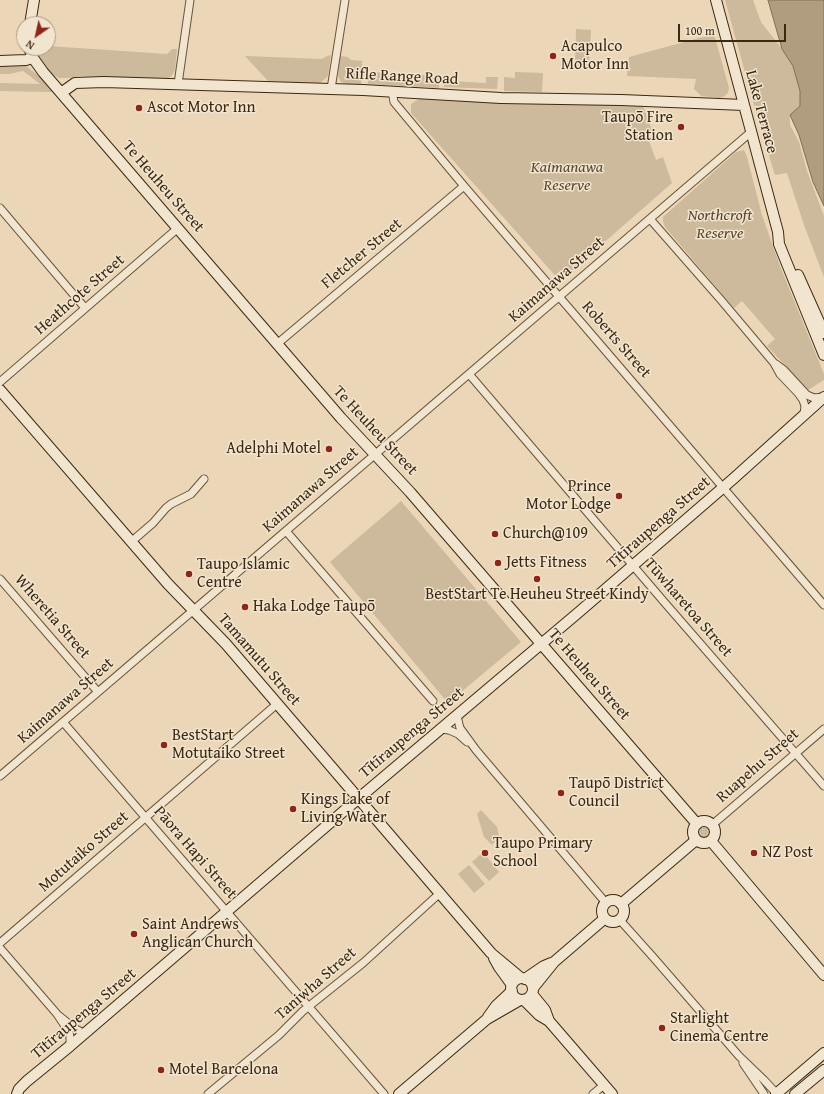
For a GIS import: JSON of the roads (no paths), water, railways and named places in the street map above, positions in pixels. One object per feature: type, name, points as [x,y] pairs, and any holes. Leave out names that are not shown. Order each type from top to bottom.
[{"type":"street","points":[[31,16],[34,0]]},
{"type":"street","points":[[178,84],[190,0]]},
{"type":"street","points":[[331,89],[344,0]]},
{"type":"street","name":"Lake Terrace","points":[[716,0],[778,232],[779,244],[824,355]]},
{"type":"street","points":[[0,60],[26,60],[29,56]]},
{"type":"street","name":"Te Heuheu Street","points":[[33,56],[61,93],[341,418],[410,492],[697,824]]},
{"type":"street","name":"Rifle Range Road","points":[[61,93],[75,83],[83,82],[392,91],[501,98],[620,100],[744,105]]},
{"type":"street","name":"Roberts Street","points":[[392,91],[394,102],[464,186],[824,605]]},
{"type":"street","name":"Kaimanawa Street","points":[[0,776],[751,132]]},
{"type":"street","name":"Fletcher Street","points":[[278,344],[464,186]]},
{"type":"street","points":[[0,208],[86,308]]},
{"type":"street","points":[[650,219],[774,363],[780,374],[803,400],[805,406],[804,414]]},
{"type":"street","name":"Heathcote Street","points":[[0,382],[178,228]]},
{"type":"street","name":"Lake Terrace","points":[[778,232],[786,245],[824,333]]},
{"type":"street","name":"Lake Terrace","points":[[809,319],[824,344]]},
{"type":"street","points":[[774,363],[784,370],[807,395],[824,400]]},
{"type":"street","name":"Tūwharetoa Street","points":[[469,374],[824,786]]},
{"type":"street","name":"Tamamutu Street","points":[[0,390],[168,584],[226,644],[491,953],[523,979]]},
{"type":"street","name":"Tītīraupenga Street","points":[[792,427],[803,421],[824,400]]},
{"type":"street","name":"Tītīraupenga Street","points":[[17,1094],[24,1083],[85,1034],[633,565],[792,427],[804,414],[824,400]]},
{"type":"street","points":[[131,542],[153,523],[166,508],[191,494],[204,479]]},
{"type":"street","points":[[286,530],[433,701]]},
{"type":"street","name":"Wheretia Street","points":[[0,579],[98,692]]},
{"type":"street","name":"Motutaiko Street","points":[[0,943],[277,704]]},
{"type":"street","points":[[457,716],[460,728],[476,750],[606,903]]},
{"type":"street","name":"Pāora Hapi Street","points":[[63,722],[384,1094]]},
{"type":"street","points":[[441,729],[449,730],[458,734],[476,750]]},
{"type":"street","name":"Ruapehu Street","points":[[712,825],[824,729]]},
{"type":"street","points":[[703,821],[712,825],[715,832],[711,841],[705,844],[696,840],[693,830],[697,824],[703,821]]},
{"type":"street","points":[[621,904],[696,840]]},
{"type":"street","points":[[711,841],[824,975]]},
{"type":"street","name":"Taniwha Street","points":[[208,1094],[359,966],[440,893]]},
{"type":"street","points":[[615,900],[621,904],[623,907],[623,913],[620,920],[613,922],[604,918],[602,912],[606,903],[615,900]]},
{"type":"street","points":[[399,1094],[487,1019],[527,995],[554,962],[604,918]]},
{"type":"street","points":[[620,920],[739,1056],[777,1094],[824,1053]]},
{"type":"street","points":[[0,948],[57,1014],[68,1032],[70,1037],[70,1046]]},
{"type":"street","name":"Tamamutu Street","points":[[491,953],[512,988]]},
{"type":"street","points":[[487,1019],[512,988],[514,982],[523,979],[544,966],[554,962]]},
{"type":"street","points":[[523,979],[530,982],[527,995]]},
{"type":"street","points":[[512,988],[514,997],[527,995],[545,1010],[549,1021],[612,1094]]},
{"type":"street","points":[[57,1014],[74,1028],[85,1034]]},
{"type":"street","points":[[739,1056],[764,1094]]},
{"type":"street","points":[[795,1094],[824,1070]]},
{"type":"street","points":[[593,1094],[604,1085]]},
{"type":"place","name":"Acapulco Motor Inn","points":[[553,56]]},
{"type":"place","name":"Ascot Motor Inn","points":[[139,108]]},
{"type":"place","name":"Taupō Fire Station","points":[[681,127]]},
{"type":"place","name":"Adelphi Motel","points":[[329,449]]},
{"type":"place","name":"Prince Motor Lodge","points":[[619,496]]},
{"type":"place","name":"Church@109","points":[[495,534]]},
{"type":"place","name":"Jetts Fitness","points":[[498,563]]},
{"type":"place","name":"Taupo Islamic Centre","points":[[189,574]]},
{"type":"place","name":"BestStart Te Heuheu Street Kindy","points":[[537,579]]},
{"type":"place","name":"Haka Lodge Taupō","points":[[245,607]]},
{"type":"place","name":"BestStart Motutaiko Street","points":[[164,745]]},
{"type":"place","name":"Taupō District Council","points":[[561,793]]},
{"type":"place","name":"Kings Lake of Living Water","points":[[293,809]]},
{"type":"place","name":"Taupo Primary School","points":[[485,853]]},
{"type":"place","name":"NZ Post","points":[[754,853]]},
{"type":"place","name":"Saint Andrews Anglican Church","points":[[134,934]]},
{"type":"place","name":"Starlight Cinema Centre","points":[[662,1028]]},
{"type":"place","name":"Motel Barcelona","points":[[161,1070]]},
{"type":"park label","name":"Kaimanawa Reserve","points":[[567,177]]},
{"type":"park label","name":"Northcroft Reserve","points":[[720,225]]}]
